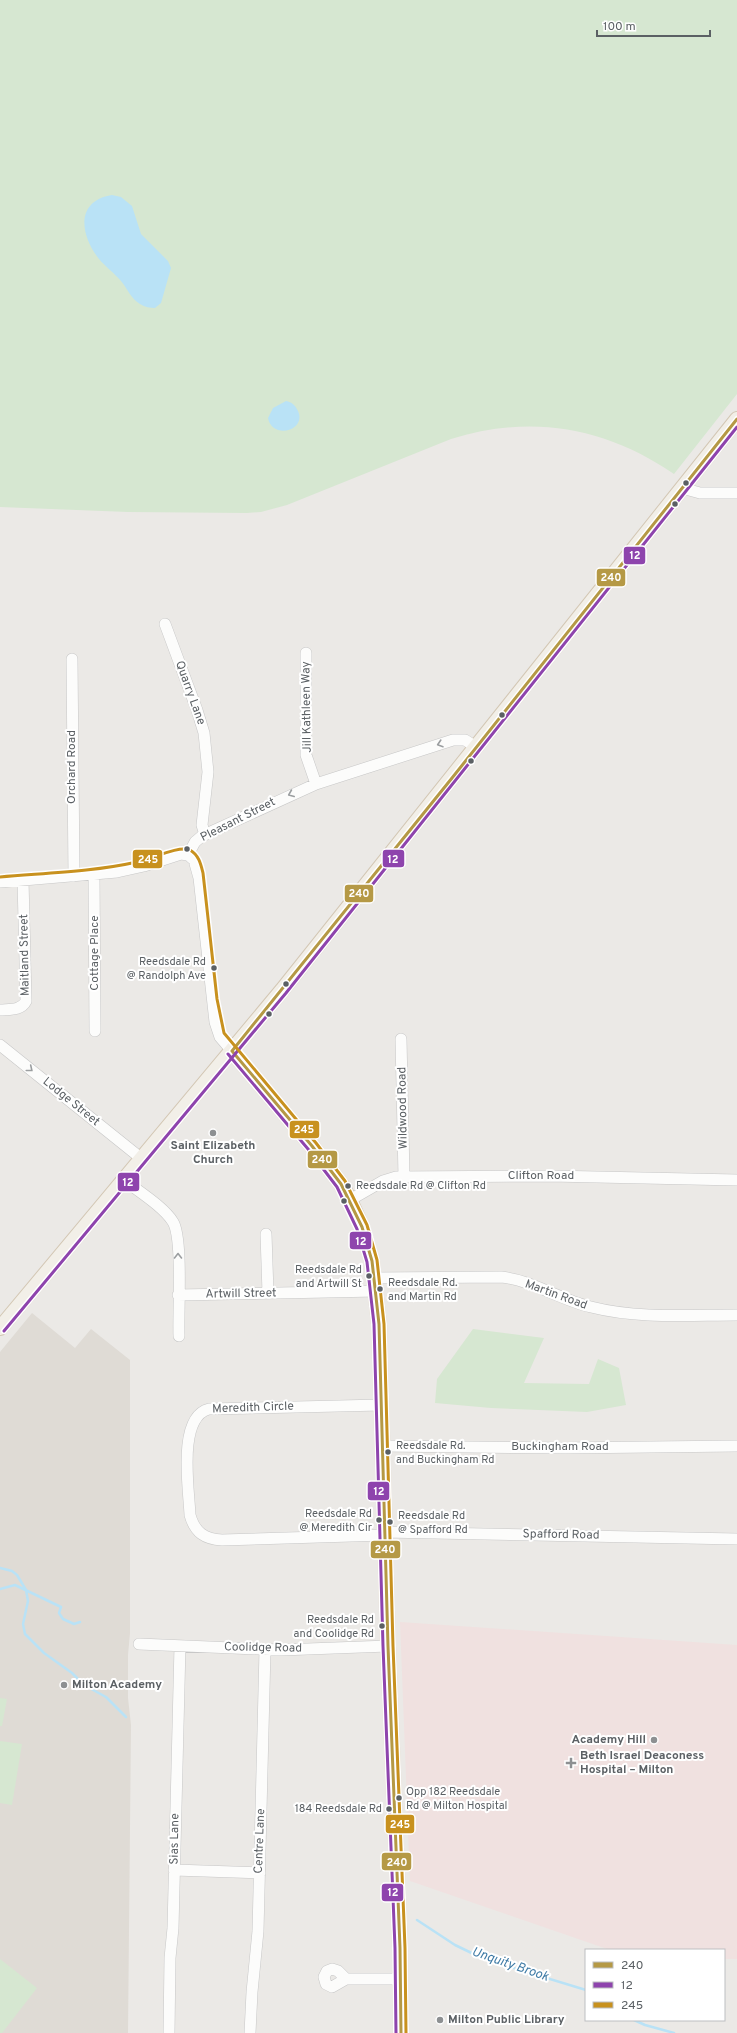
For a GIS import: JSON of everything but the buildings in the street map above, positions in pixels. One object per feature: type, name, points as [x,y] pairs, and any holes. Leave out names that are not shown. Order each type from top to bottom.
[{"type":"main road","points":[[0,1328],[232,1051],[737,419]]},
{"type":"main road","points":[[232,1051],[323,1160],[350,1200],[367,1240],[376,1285],[401,1979],[401,2033]]},
{"type":"street","points":[[682,488],[700,493],[737,493]]},
{"type":"street","name":"Quarry Lane","points":[[165,624],[200,718],[204,733],[208,772],[202,825],[205,835]]},
{"type":"street","name":"Jill Kathleen Way","points":[[306,653],[306,755],[316,784]]},
{"type":"street","name":"Orchard Road","points":[[72,659],[74,876]]},
{"type":"street","name":"Pleasant Street","points":[[188,855],[195,842],[205,835],[316,784],[453,740],[465,740],[476,747]]},
{"type":"street","points":[[0,882],[129,870],[178,854],[188,855],[195,862],[198,874],[215,1022],[220,1037],[232,1051]]},
{"type":"street","name":"Cottage Place","points":[[94,874],[95,1031]]},
{"type":"street","name":"Maitland Street","points":[[0,1010],[19,1008],[26,1000],[23,880]]},
{"type":"street","name":"Wildwood Road","points":[[401,1039],[404,1177]]},
{"type":"street","name":"Lodge Street","points":[[0,1044],[142,1159]]},
{"type":"street","name":"Clifton Road","points":[[350,1200],[387,1179],[404,1177],[550,1176],[737,1180]]},
{"type":"street","points":[[124,1180],[166,1214],[176,1228],[178,1245],[179,1336]]},
{"type":"street","points":[[266,1234],[268,1293]]},
{"type":"street","name":"Martin Road","points":[[376,1285],[501,1277],[514,1280],[574,1303],[614,1312],[737,1315]]},
{"type":"street","name":"Artwill Street","points":[[178,1295],[268,1293],[376,1285]]},
{"type":"street","name":"Meredith Circle","points":[[381,1405],[208,1409],[195,1417],[187,1443],[190,1515],[194,1526],[205,1538],[222,1540],[384,1533]]},
{"type":"street","name":"Buckingham Road","points":[[382,1446],[565,1448],[737,1446]]},
{"type":"street","name":"Spafford Road","points":[[384,1533],[737,1539]]},
{"type":"street","name":"Coolidge Road","points":[[139,1644],[265,1650],[388,1646]]},
{"type":"street","name":"Sias Lane","points":[[169,2033],[180,1646]]},
{"type":"street","name":"Centre Lane","points":[[250,2033],[252,1992],[258,1941],[265,1650]]},
{"type":"street","points":[[174,1870],[260,1873]]},
{"type":"street","points":[[346,1979],[401,1979]]},
{"type":"shaded area","name":"Milton Academy","points":[[32,1313],[75,1348],[91,1329],[130,1360],[130,1633],[128,1655],[128,1698],[131,1725],[128,2033],[0,2033],[0,1352]]},
{"type":"shaded area","name":"Beth Israel Deaconess Hospital – Milton","points":[[400,1622],[737,1645],[737,1959],[725,1959],[725,1949],[607,1949],[410,1881]]},
{"type":"green space","points":[[0,0],[737,0],[737,394],[674,474],[648,458],[621,445],[594,436],[567,430],[539,427],[510,427],[481,431],[451,439],[287,505],[261,512],[128,512],[0,507]]},
{"type":"green space","points":[[473,1329],[544,1338],[524,1383],[589,1384],[598,1359],[619,1368],[626,1405],[587,1412],[491,1408],[435,1403],[437,1379]]},
{"type":"green space","points":[[0,1698],[7,1699],[2,1726],[0,1726]]},
{"type":"green space","points":[[0,1741],[22,1744],[12,1805],[0,1803]]},
{"type":"green space","points":[[0,1959],[37,1988],[2,2033],[0,2033]]},
{"type":"water","points":[[112,195],[121,197],[132,206],[141,234],[168,261],[171,268],[161,303],[155,308],[144,306],[134,299],[121,281],[99,259],[88,240],[84,220],[87,212],[92,204],[100,198]]},
{"type":"water","points":[[286,401],[294,405],[298,411],[299,418],[298,424],[294,428],[282,431],[271,425],[268,418],[273,408]]},
{"type":"waterway","name":"Unquity Brook","points":[[0,1568],[12,1571],[17,1575],[26,1590],[28,1601],[23,1624],[25,1634],[44,1653],[72,1673],[84,1685],[106,1697],[126,1717]]},
{"type":"waterway","points":[[0,1589],[15,1585],[61,1607],[59,1613],[63,1619],[74,1624],[80,1622]]},
{"type":"waterway","name":"Unquity Brook","points":[[417,1920],[455,1945],[484,1959],[585,1990]]},
{"type":"waterway","name":"Unquity Brook","points":[[636,2021],[674,2033]]},
{"type":"transit line","name":"240","points":[[232,1051],[452,778],[737,419]]},
{"type":"transit line","name":"12","points":[[4,1331],[286,993],[737,427]]},
{"type":"transit line","name":"245","points":[[0,877],[103,868],[143,861],[178,849],[185,849],[193,852],[199,860],[203,873],[217,999],[224,1033],[316,1143],[345,1181],[367,1225],[377,1260],[384,1324],[393,1646],[405,1948],[406,2033]]},
{"type":"transit line","name":"240","points":[[232,1051],[312,1146],[341,1184],[362,1227],[372,1261],[379,1324],[388,1646],[400,1948],[401,2033]]},
{"type":"transit line","name":"12","points":[[228,1054],[308,1149],[337,1187],[357,1229],[367,1262],[374,1324],[383,1646],[395,1948],[396,2033]]},
{"type":"place","name":"Reedsdale Rd @ Randolph Ave","points":[[214,968]]},
{"type":"place","name":"Saint Elizabeth Church","points":[[213,1133]]},
{"type":"place","name":"Reedsdale Rd @ Clifton Rd","points":[[348,1186]]},
{"type":"place","name":"Reedsdale Rd and Artwill St","points":[[369,1276]]},
{"type":"place","name":"Reedsdale Rd. and Martin Rd","points":[[380,1289]]},
{"type":"place","name":"Reedsdale Rd. and Buckingham Rd","points":[[388,1452]]},
{"type":"place","name":"Reedsdale Rd @ Meredith Cir","points":[[379,1520]]},
{"type":"place","name":"Reedsdale Rd @ Spafford Rd","points":[[390,1522]]},
{"type":"place","name":"Reedsdale Rd and Coolidge Rd","points":[[382,1626]]},
{"type":"place","name":"Milton Academy","points":[[64,1685]]},
{"type":"place","name":"Academy Hill","points":[[654,1740]]},
{"type":"place","name":"Beth Israel Deaconess Hospital – Milton","points":[[571,1763]]},
{"type":"place","name":"Opp 182 Reedsdale Rd @ Milton Hospital","points":[[399,1798]]},
{"type":"place","name":"184 Reedsdale Rd","points":[[389,1809]]},
{"type":"place","name":"Milton Public Library","points":[[440,2020]]}]
